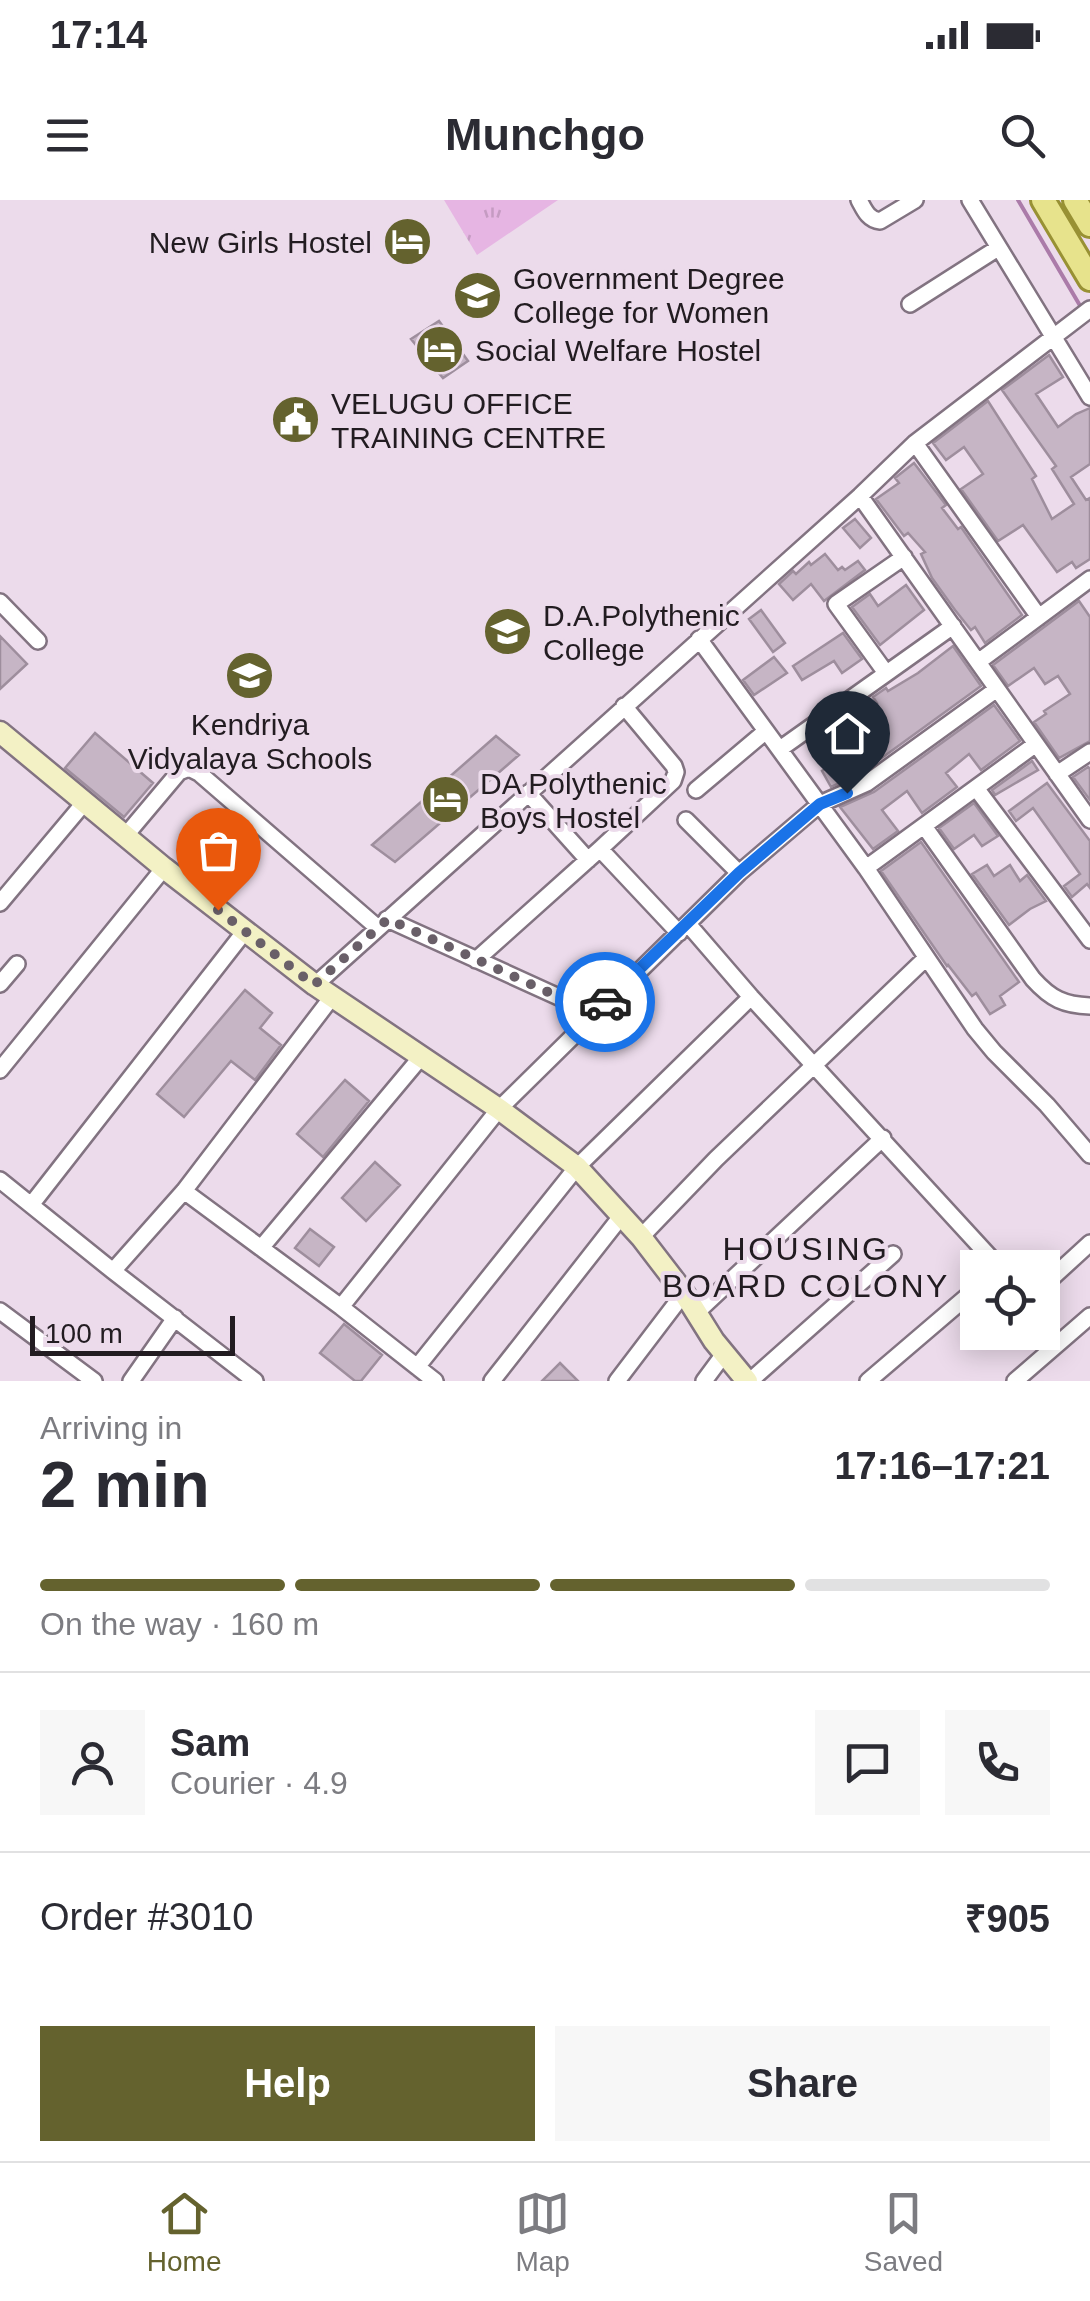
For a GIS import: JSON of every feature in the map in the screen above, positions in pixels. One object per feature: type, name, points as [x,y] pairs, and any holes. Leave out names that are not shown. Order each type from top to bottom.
[{"type":"main road","points":[[1044,200],[1090,279]]},
{"type":"main road","points":[[1075,200],[1090,225]]},
{"type":"main road","points":[[0,732],[164,868],[323,991],[578,1167],[623,1214],[724,1354],[748,1381]]},
{"type":"street","points":[[858,200],[876,221],[914,200]]},
{"type":"street","points":[[970,200],[1090,397]]},
{"type":"street","points":[[910,304],[998,248]]},
{"type":"street","points":[[113,1272],[184,1191],[323,991],[383,924],[915,443],[1090,309]]},
{"type":"street","points":[[915,443],[1039,617]]},
{"type":"street","points":[[860,496],[1090,820]]},
{"type":"street","points":[[886,673],[836,604],[904,557]]},
{"type":"street","points":[[978,662],[1090,579]]},
{"type":"street","points":[[0,602],[38,641]]},
{"type":"street","points":[[780,749],[953,626]]},
{"type":"street","points":[[699,639],[994,1052],[1090,1155]]},
{"type":"street","points":[[342,1307],[499,1109],[739,873],[820,804],[866,783],[997,689]]},
{"type":"street","points":[[476,960],[675,777],[674,766],[624,706]]},
{"type":"street","points":[[696,790],[766,730]]},
{"type":"street","points":[[866,868],[1036,744]]},
{"type":"street","points":[[1058,774],[1090,752]]},
{"type":"street","points":[[126,835],[179,772],[189,768],[383,924],[594,1013]]},
{"type":"street","points":[[976,788],[1090,940]]},
{"type":"street","points":[[528,793],[594,855],[684,928],[983,1250]]},
{"type":"street","points":[[0,903],[84,803]]},
{"type":"street","points":[[686,820],[739,873]]},
{"type":"street","points":[[924,826],[1045,992],[1063,1003],[1090,1006]]},
{"type":"street","points":[[0,1070],[164,868]]},
{"type":"street","points":[[31,1205],[245,931]]},
{"type":"street","points":[[641,1237],[716,1158],[926,958]]},
{"type":"street","points":[[0,984],[17,964]]},
{"type":"street","points":[[417,1367],[578,1167],[752,997]]},
{"type":"street","points":[[262,1248],[421,1057]]},
{"type":"street","points":[[696,1313],[882,1138]]},
{"type":"street","points":[[0,1180],[254,1381]]},
{"type":"street","points":[[184,1191],[435,1381]]},
{"type":"street","points":[[492,1381],[623,1214]]},
{"type":"street","points":[[1060,1272],[1090,1244]]},
{"type":"street","points":[[748,1381],[892,1254]]},
{"type":"street","points":[[617,1381],[684,1294]]},
{"type":"street","points":[[868,1381],[960,1302]]},
{"type":"street","points":[[0,1311],[94,1381]]},
{"type":"street","points":[[1015,1381],[1090,1316]]},
{"type":"street","points":[[131,1381],[175,1318]]},
{"type":"street","points":[[704,1381],[724,1354]]},
{"type":"green space","points":[[444,200],[558,200],[477,255]]},
{"type":"building","name":"Social Welfare Hostel","points":[[439,321],[468,361],[443,378],[411,339]]},
{"type":"building","points":[[1049,355],[1063,377],[1036,394],[1058,427],[1090,408],[1090,464],[1071,477],[1086,500],[1090,498],[1090,559],[1076,568],[1072,562],[1057,572],[1023,525],[998,541],[961,489],[983,474],[964,447],[946,460],[933,443],[988,401],[1036,476],[1032,479],[1052,519],[1074,504],[1052,469],[1056,466],[1002,390]]},
{"type":"building","points":[[914,463],[946,505],[942,508],[958,529],[961,527],[1022,615],[985,643],[932,578],[921,554],[925,552],[908,533],[904,536],[876,499],[899,483],[895,478]]},
{"type":"building","points":[[855,519],[871,538],[860,548],[843,528]]},
{"type":"building","points":[[825,554],[838,570],[858,561],[865,570],[824,601],[811,584],[793,600],[779,584],[793,571],[796,574]]},
{"type":"building","points":[[906,585],[924,610],[880,645],[852,607],[870,594],[878,606]]},
{"type":"building","points":[[1079,601],[1090,617],[1090,741],[1059,758],[1034,722],[1070,694],[1058,676],[1045,684],[1034,668],[1008,686],[993,665]]},
{"type":"building","points":[[761,610],[785,643],[773,652],[749,619]]},
{"type":"building","points":[[843,633],[862,659],[842,673],[834,661],[802,680],[793,666]]},
{"type":"building","points":[[0,636],[27,664],[0,689]]},
{"type":"building","points":[[953,646],[981,686],[861,773],[831,787],[822,771],[841,758],[825,737],[877,703],[873,697],[918,673]]},
{"type":"building","points":[[774,657],[787,673],[754,695],[743,680]]},
{"type":"building","points":[[994,705],[1020,741],[981,770],[969,754],[946,773],[957,787],[922,813],[907,791],[882,810],[898,831],[873,849],[840,807],[874,792]]},
{"type":"building","points":[[95,733],[153,783],[124,817],[65,768]]},
{"type":"building","name":"DA Polythenic Boys Hostel","points":[[496,736],[519,755],[395,862],[372,845]]},
{"type":"building","points":[[1032,761],[1038,770],[995,795],[992,790]]},
{"type":"building","points":[[1090,769],[1090,800],[1073,777]]},
{"type":"building","points":[[1047,783],[1090,841],[1090,888],[1087,884],[1072,897],[1064,886],[1080,874],[1033,808],[1016,821],[1009,811]]},
{"type":"building","points":[[974,803],[998,836],[982,846],[974,835],[954,849],[939,828]]},
{"type":"building","points":[[921,842],[1019,982],[1000,996],[1005,1005],[990,1014],[976,993],[972,996],[947,966],[881,871]]},
{"type":"building","points":[[987,865],[994,876],[1010,865],[1020,881],[1027,875],[1046,901],[1009,925],[972,874]]},
{"type":"building","points":[[245,990],[272,1013],[260,1028],[281,1045],[255,1080],[231,1061],[184,1117],[157,1094]]},
{"type":"building","points":[[345,1080],[369,1101],[323,1157],[297,1134]]},
{"type":"building","points":[[375,1162],[400,1185],[366,1221],[342,1198]]},
{"type":"building","points":[[310,1229],[334,1247],[319,1266],[295,1248]]},
{"type":"building","points":[[344,1324],[382,1355],[361,1381],[355,1381],[320,1353]]},
{"type":"building","points":[[560,1363],[578,1381],[542,1381]]},
{"type":"waterway","points":[[1018,200],[1082,309]]},
{"type":"way so far","points":[[218,910],[314,985],[388,919],[594,1013],[605,1002]]},
{"type":"place","name":"New Girls Hostel","points":[[407,242]]},
{"type":"place","name":"Government Degree College for Women","points":[[478,295]]},
{"type":"place","name":"Social Welfare Hostel","points":[[440,350]]},
{"type":"place","name":"VELUGU OFFICE TRAINING CENTRE","points":[[296,420]]},
{"type":"place","name":"D.A.Polythenic College","points":[[508,632]]},
{"type":"place","name":"Kendriya Vidyalaya Schools","points":[[250,675]]},
{"type":"place","name":"DA Polythenic Boys Hostel","points":[[445,800]]},
{"type":"district","name":"HOUSING BOARD COLONY","points":[[806,1268]]},
{"type":"route","points":[[605,1002],[739,873],[820,804],[847,793]]}]
